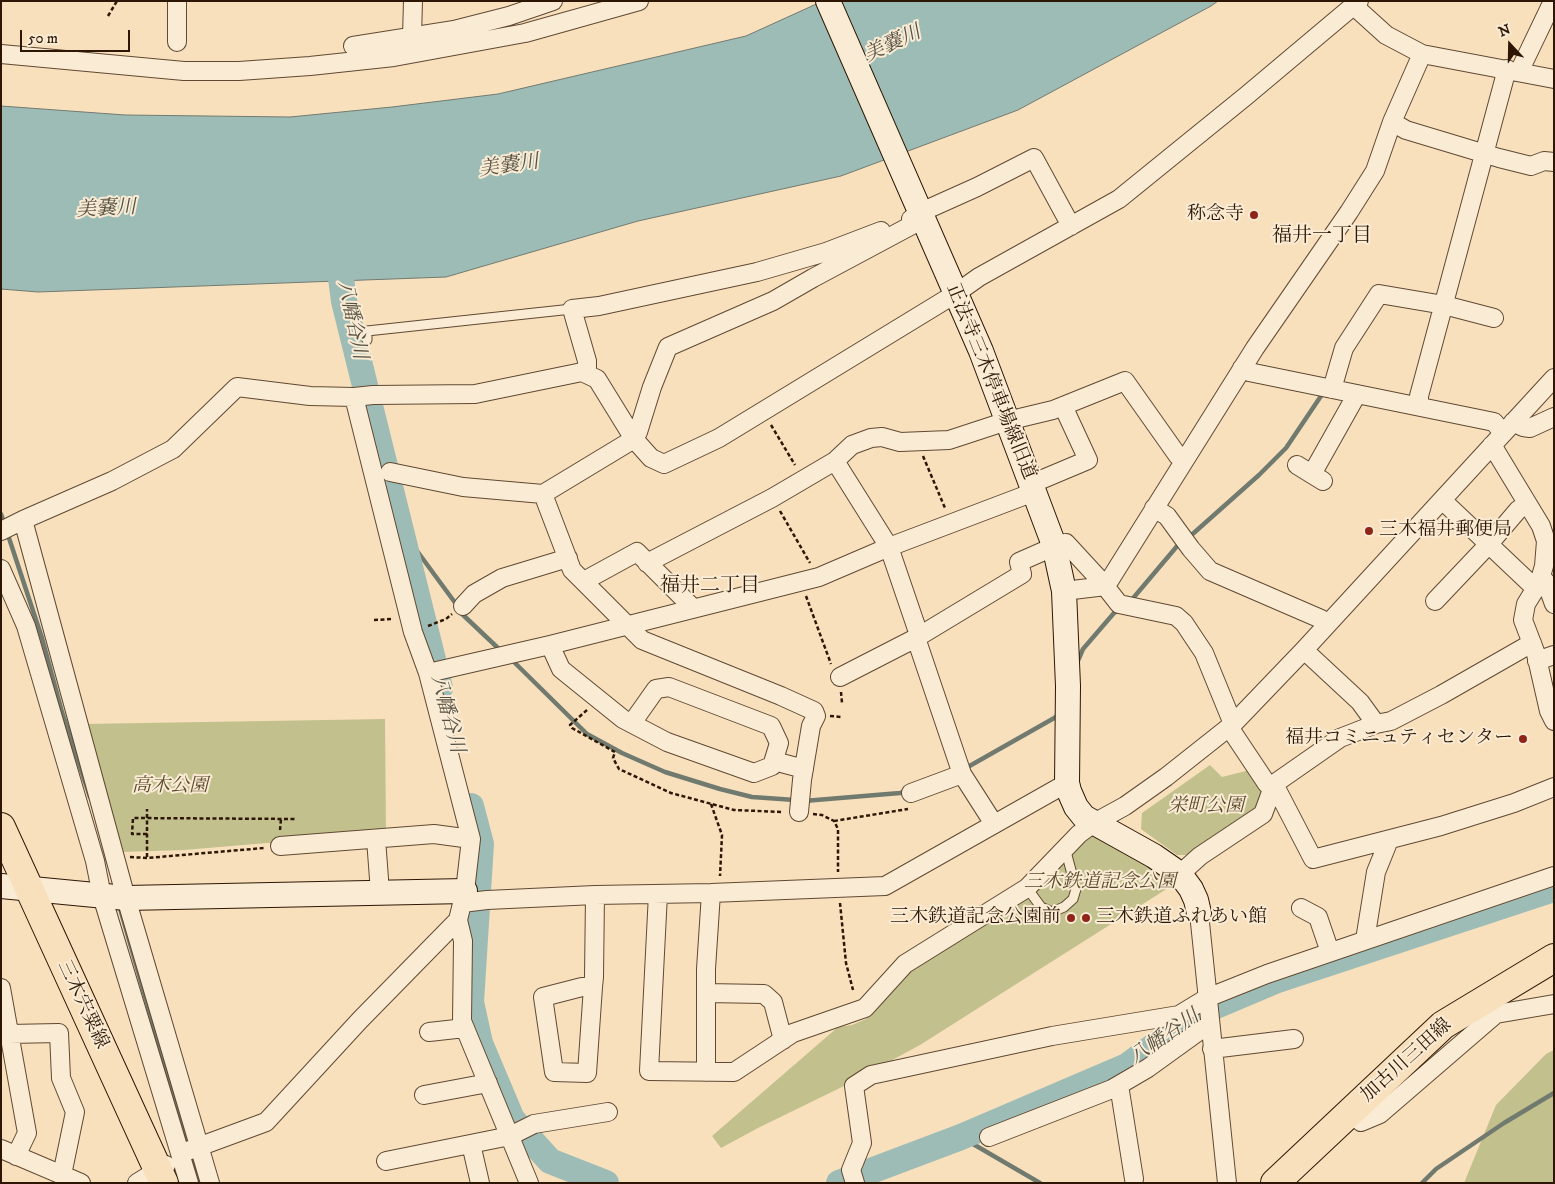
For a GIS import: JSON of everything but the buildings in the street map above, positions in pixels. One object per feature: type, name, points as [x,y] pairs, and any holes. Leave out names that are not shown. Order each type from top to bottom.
[{"type":"main road","name":"三木宍粟線","points":[[1,827],[31,889],[153,1179]]},
{"type":"main road","name":"加古川三田線","points":[[1275,1183],[1443,1025],[1554,958]]},
{"type":"street","points":[[176,42],[169,23],[178,1]]},
{"type":"street","points":[[412,36],[413,1]]},
{"type":"street","points":[[352,46],[454,30],[510,16],[553,1]]},
{"type":"street","points":[[1,54],[184,71],[239,71],[310,66],[394,57],[525,33],[639,1]]},
{"type":"street","name":"正法寺三木停車場線旧道","points":[[828,1],[915,216],[955,294],[981,351],[1054,545],[1064,592],[1068,686],[1068,783],[1076,807],[1084,817],[1147,852],[1180,874]]},
{"type":"street","points":[[1419,406],[1419,396],[1485,154],[1513,70],[1553,1]]},
{"type":"street","points":[[1,531],[112,481],[173,449],[237,387],[310,396],[354,397],[372,394],[475,394],[582,372],[597,379],[634,439],[651,458],[664,464],[719,438],[979,278],[1119,199],[1357,4],[1386,35],[1422,54],[1554,79]]},
{"type":"street","points":[[1106,586],[1242,368],[1375,171],[1392,122],[1422,54]]},
{"type":"street","points":[[1392,122],[1406,130],[1531,166],[1544,161],[1554,162]]},
{"type":"street","points":[[587,374],[586,361],[572,308],[599,306],[757,272],[826,252],[915,216],[1034,158],[1071,226]]},
{"type":"street","points":[[390,472],[463,487],[543,494],[634,439],[668,347],[773,301],[914,224],[915,216]]},
{"type":"street","points":[[1332,389],[1344,348],[1379,294],[1444,305],[1494,318]]},
{"type":"street","points":[[1242,368],[1249,372],[1494,422],[1503,433],[1527,504],[1541,526],[1546,541],[1544,566],[1538,583],[1526,604],[1522,620],[1532,643],[1546,658],[1553,716]]},
{"type":"street","points":[[658,894],[649,1071],[734,1072],[794,1033],[865,1008],[905,964],[1026,888],[1064,848],[1094,823],[1125,806],[1166,777],[1231,726],[1304,650],[1554,378]]},
{"type":"street","points":[[647,563],[772,498],[835,461],[852,445],[882,436],[900,442],[949,440],[1007,421],[1053,410],[1125,381],[1183,461]]},
{"type":"street","points":[[1311,473],[1357,394]]},
{"type":"street","points":[[354,397],[413,632],[437,671],[471,839],[462,905],[462,1021],[529,1183]]},
{"type":"street","points":[[437,671],[550,645],[819,577],[889,547],[952,524],[1033,488],[1088,460],[1063,406]]},
{"type":"street","points":[[1503,433],[1523,427],[1530,428],[1554,417]]},
{"type":"street","points":[[835,461],[889,547],[962,774],[994,824]]},
{"type":"street","points":[[543,494],[572,570],[642,640],[814,711],[816,716],[811,726],[799,812]]},
{"type":"street","points":[[1442,500],[1489,544],[1538,583],[1546,582],[1554,604]]},
{"type":"street","points":[[1435,601],[1518,510],[1527,504]]},
{"type":"street","points":[[1154,508],[1167,516],[1191,550],[1210,571],[1321,619],[1326,625]]},
{"type":"street","points":[[21,521],[126,898],[210,1183]]},
{"type":"street","points":[[840,677],[918,636],[1022,574],[1018,562],[1054,545],[1066,543],[1106,586],[1119,604],[1176,616],[1184,622],[1204,653],[1231,726],[1267,784],[1273,786],[1313,859],[1441,826],[1554,788]]},
{"type":"street","points":[[584,582],[637,552],[693,608]]},
{"type":"street","points":[[463,606],[474,594],[502,578],[568,558]]},
{"type":"street","points":[[1,570],[26,626],[95,861],[102,896],[189,1183]]},
{"type":"street","points":[[1064,592],[1106,586]]},
{"type":"street","points":[[1227,1183],[1198,913],[1196,900],[1191,889],[1180,874],[1211,848],[1263,814],[1273,786],[1340,738],[1376,724],[1391,721],[1441,696],[1532,643]]},
{"type":"street","points":[[550,645],[561,669],[598,700],[623,719],[667,742],[754,773],[772,766],[779,743],[771,726],[669,687],[656,689],[632,723]]},
{"type":"street","points":[[1304,650],[1360,702],[1376,724]]},
{"type":"street","points":[[774,761],[804,769]]},
{"type":"street","points":[[911,793],[962,774]]},
{"type":"street","points":[[1,886],[126,898],[380,892],[462,905],[487,900],[595,895],[715,893],[885,886],[1068,783]]},
{"type":"street","points":[[280,846],[434,834],[471,839]]},
{"type":"street","points":[[376,839],[380,892]]},
{"type":"street","points":[[1365,940],[1376,872],[1387,845],[1386,840]]},
{"type":"street","points":[[853,1176],[862,1144],[854,1086],[871,1075],[1052,1036],[1179,1014],[1206,998],[1330,952],[1429,920],[1554,876]]},
{"type":"street","points":[[706,1072],[706,993],[715,893]]},
{"type":"street","points":[[593,987],[582,987],[543,997],[554,1072],[587,1073],[593,987],[595,895]]},
{"type":"street","points":[[153,1179],[179,1154],[266,1122],[462,905]]},
{"type":"street","points":[[1301,908],[1318,917],[1330,952]]},
{"type":"street","points":[[1,988],[27,1133],[8,1153],[82,1183]]},
{"type":"street","points":[[706,993],[764,994],[773,1002],[783,1040]]},
{"type":"street","points":[[1350,1112],[1361,1122],[1380,1114],[1496,1014],[1554,1004]]},
{"type":"street","points":[[989,1137],[1119,1085],[1148,1068],[1209,1022]]},
{"type":"street","points":[[429,1032],[465,1028]]},
{"type":"street","points":[[9,1034],[59,1034],[61,1078],[75,1112],[62,1174]]},
{"type":"street","points":[[1212,1049],[1294,1039]]},
{"type":"street","points":[[424,1095],[488,1083]]},
{"type":"street","points":[[1119,1085],[1134,1179]]},
{"type":"street","points":[[386,1161],[510,1136],[534,1124],[608,1112]]},
{"type":"street","points":[[471,1144],[480,1183]]},
{"type":"lane","points":[[367,340],[367,331],[572,308]]},
{"type":"lane","points":[[1026,888],[1041,907],[1052,912],[1064,907],[1074,899],[1076,889],[1064,848]]},
{"type":"path","points":[[108,16],[117,1]]},
{"type":"path","points":[[762,411],[804,479]]},
{"type":"path","points":[[918,442],[952,524]]},
{"type":"path","points":[[772,498],[819,577]]},
{"type":"path","points":[[800,581],[829,661],[840,677],[842,703]]},
{"type":"path","points":[[430,626],[446,619],[463,606]]},
{"type":"path","points":[[598,700],[570,724],[572,728],[615,752],[613,758],[619,769],[671,793],[734,810],[799,812],[822,815],[834,821],[908,809],[911,793]]},
{"type":"path","points":[[711,804],[722,835],[715,893]]},
{"type":"path","points":[[147,809],[147,858]]},
{"type":"path","points":[[147,834],[132,834],[133,818],[296,818]]},
{"type":"path","points":[[834,821],[838,829],[838,888],[846,963],[853,990]]},
{"type":"path","points":[[115,857],[147,858],[280,846]]},
{"type":"green space","name":"高木公園","points":[[385,719],[386,833],[184,850],[122,852],[84,724]]},
{"type":"green space","name":"栄町公園","points":[[1210,765],[1222,777],[1250,770],[1265,791],[1255,814],[1190,855],[1177,855],[1141,829],[1142,813]]},
{"type":"green space","name":"三木鉄道記念公園","points":[[1097,835],[1176,883],[920,1045],[846,1085],[721,1148],[712,1136],[838,1027],[852,1025],[866,1019],[910,971],[1061,862],[1092,836]]},
{"type":"green space","points":[[1554,1050],[1554,1183],[1464,1183],[1496,1105],[1546,1054]]},
{"type":"water","name":"美嚢川","points":[[823,1],[1218,1],[1018,110],[841,176],[638,221],[446,277],[38,292],[1,289],[1,106],[125,115],[290,117],[498,94],[746,36]]},
{"type":"waterway","name":"八幡谷川","points":[[337,247],[344,301],[440,688]]},
{"type":"waterway","points":[[1187,539],[1259,475],[1286,448],[1321,396]]},
{"type":"waterway","points":[[1,514],[5,525]]},
{"type":"waterway","points":[[7,532],[42,638],[62,712],[90,797]]},
{"type":"waterway","points":[[403,540],[409,540],[456,604]]},
{"type":"waterway","points":[[1129,603],[1178,545]]},
{"type":"waterway","points":[[1077,663],[1083,649],[1114,613],[1120,610]]},
{"type":"waterway","points":[[461,613],[499,649]]},
{"type":"waterway","points":[[515,663],[587,734],[622,753],[665,772],[720,789],[752,797],[795,800]]},
{"type":"waterway","points":[[966,768],[1056,717],[1058,712]]},
{"type":"waterway","points":[[804,801],[907,791]]},
{"type":"waterway","name":"八幡谷川","points":[[471,806],[481,844],[471,1002],[480,1043],[512,1119],[550,1161],[606,1183]]},
{"type":"waterway","name":"八幡谷川","points":[[839,1183],[961,1137],[1127,1066],[1197,1014],[1275,981],[1554,889]]},
{"type":"waterway","points":[[119,905],[188,1146]]},
{"type":"waterway","points":[[1422,1183],[1436,1169],[1504,1123],[1554,1093]]},
{"type":"waterway","points":[[961,1137],[1040,1183]]},
{"type":"waterway","points":[[190,1153],[199,1183]]},
{"type":"place","name":"称念寺","points":[[1254,215]]},
{"type":"place","name":"三木福井郵便局","points":[[1369,531]]},
{"type":"place","name":"福井コミニュティセンター","points":[[1523,739]]},
{"type":"place","name":"三木鉄道記念公園前","points":[[1071,918]]},
{"type":"place","name":"三木鉄道ふれあい館","points":[[1086,918]]},
{"type":"district","name":"福井一丁目","points":[[1322,237]]},
{"type":"district","name":"福井二丁目","points":[[710,587]]}]
